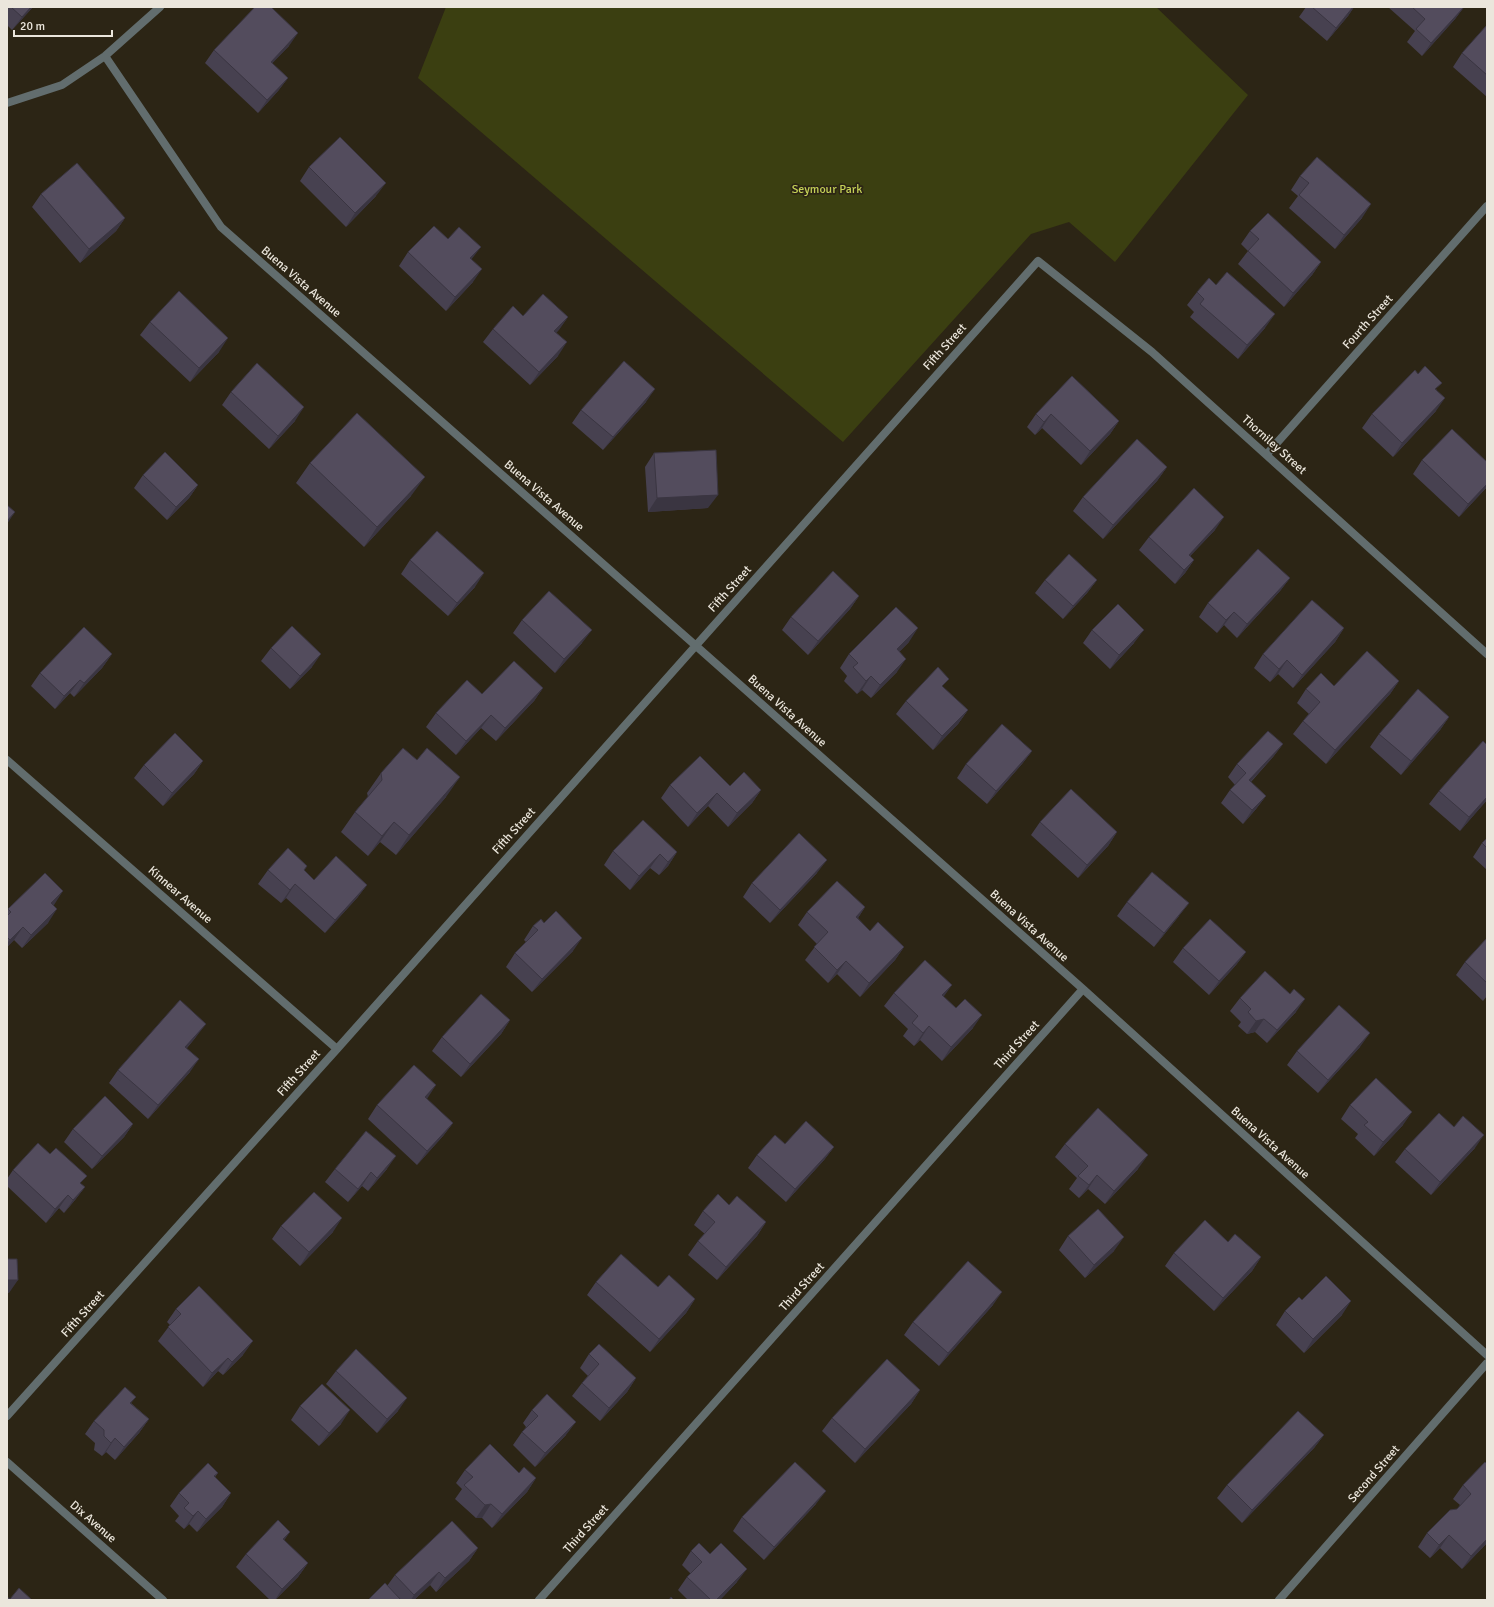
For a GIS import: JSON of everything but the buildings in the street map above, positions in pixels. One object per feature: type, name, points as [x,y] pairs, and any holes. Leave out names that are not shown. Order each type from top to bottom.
[{"type":"street","points":[[7,103],[62,85],[105,56],[160,7]]},
{"type":"street","name":"Buena Vista Avenue","points":[[105,56],[221,227],[1083,989],[1487,1355]]},
{"type":"street","name":"Fourth Street","points":[[1267,454],[1487,206]]},
{"type":"street","name":"Fifth Street","points":[[7,1416],[337,1049],[1038,261]]},
{"type":"street","name":"Thorniley Street","points":[[1038,261],[1152,352],[1267,454],[1487,654]]},
{"type":"street","name":"Kinnear Avenue","points":[[7,760],[337,1049]]},
{"type":"street","name":"Third Street","points":[[539,1600],[1083,989]]},
{"type":"street","name":"Second Street","points":[[1279,1600],[1487,1363]]},
{"type":"street","name":"Dix Avenue","points":[[7,1462],[163,1600]]},
{"type":"green space","name":"Seymour Park","points":[[446,7],[1156,7],[1248,95],[1115,262],[1069,222],[1031,234],[843,442],[418,78]]}]
